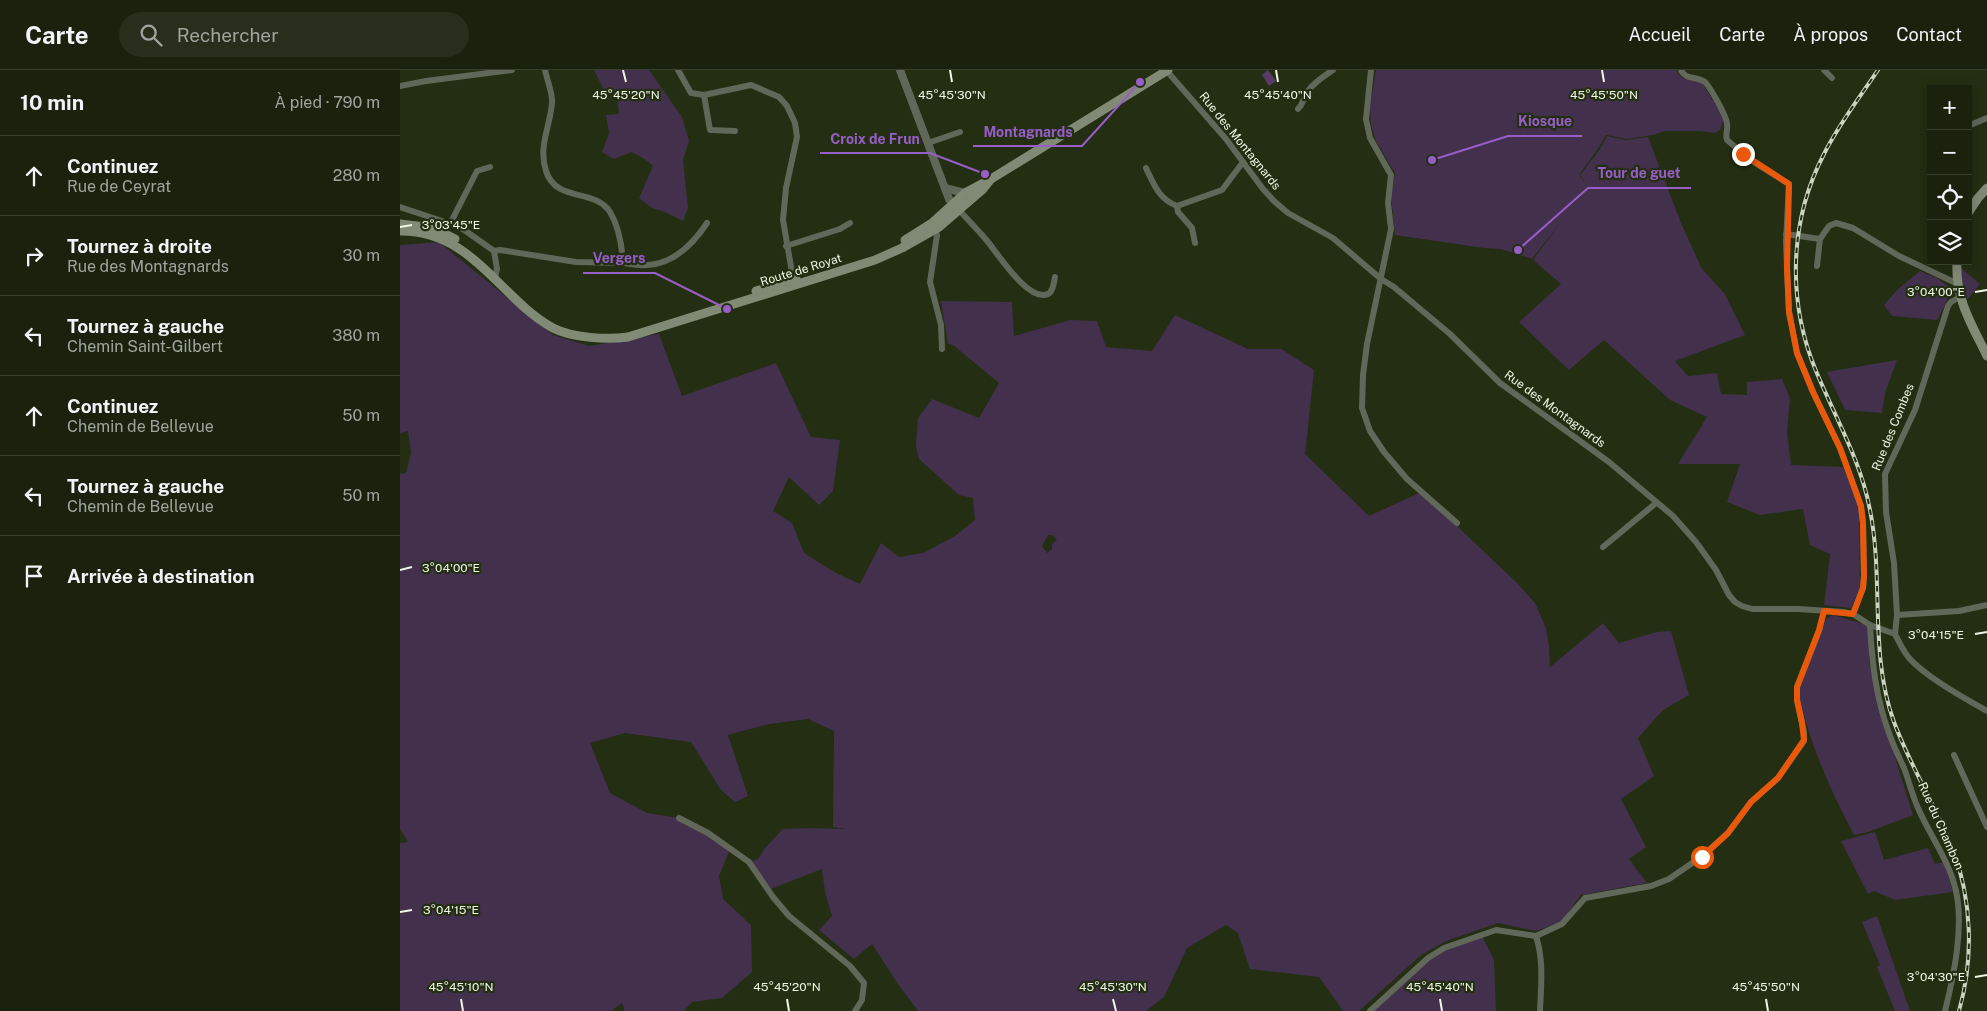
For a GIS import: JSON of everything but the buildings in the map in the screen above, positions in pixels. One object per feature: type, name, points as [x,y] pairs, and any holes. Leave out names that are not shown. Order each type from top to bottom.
[{"type":"main road","points":[[958,200],[1167,70]]},
{"type":"main road","name":"Route de Royat","points":[[400,224],[432,232],[462,249],[495,277],[534,316],[555,329],[578,336],[613,339],[628,337],[794,282],[875,260],[902,248],[934,226],[958,200],[991,179]]},
{"type":"main road","points":[[1972,207],[1987,188]]},
{"type":"main road","name":"Route de Royat","points":[[400,231],[432,232]]},
{"type":"main road","points":[[1957,265],[1956,283],[1960,297],[1987,356]]},
{"type":"street","points":[[400,86],[512,70]]},
{"type":"street","points":[[545,70],[553,102],[542,146],[546,171],[555,187],[598,201],[610,211],[621,241],[623,263]]},
{"type":"street","points":[[678,70],[691,92],[704,95],[752,85],[779,96],[788,106],[795,123],[797,137],[785,196],[783,220],[786,246],[794,282]]},
{"type":"street","points":[[900,70],[946,188],[958,200],[1010,271],[1029,289],[1042,296],[1048,294],[1051,292],[1055,277]]},
{"type":"street","name":"Rue des Montagnards","points":[[1167,70],[1226,139],[1263,189],[1288,213],[1333,238],[1450,334],[1500,384],[1609,462],[1673,516],[1696,542],[1716,570],[1729,595],[1736,602],[1752,609],[1824,611],[1853,614],[1870,625],[1895,634]]},
{"type":"street","points":[[1298,109],[1303,104],[1306,93],[1314,84],[1333,70]]},
{"type":"street","points":[[1371,70],[1366,119],[1370,138],[1390,175],[1388,203],[1391,229],[1367,344],[1363,375],[1362,408],[1370,431],[1384,452],[1407,479],[1457,522]]},
{"type":"street","points":[[1681,70],[1688,77],[1700,79],[1708,85],[1726,118],[1727,140],[1752,161],[1789,184],[1786,234],[1789,312],[1797,353],[1840,448],[1861,506],[1864,576],[1863,588],[1853,614]]},
{"type":"street","points":[[1824,70],[1832,78]]},
{"type":"street","points":[[704,95],[710,130],[735,131]]},
{"type":"street","points":[[1972,124],[1987,118]]},
{"type":"street","points":[[928,143],[960,132]]},
{"type":"street","points":[[1146,168],[1158,193],[1167,202],[1177,206],[1222,190],[1243,162]]},
{"type":"street","points":[[451,222],[476,171],[490,167]]},
{"type":"street","points":[[946,188],[958,200]]},
{"type":"street","points":[[1177,206],[1178,212],[1192,228],[1195,242]]},
{"type":"street","points":[[400,207],[451,222],[466,231],[494,252],[497,269],[495,277]]},
{"type":"street","points":[[432,232],[433,218]]},
{"type":"street","points":[[494,252],[500,250],[576,262],[623,263],[648,266],[665,261],[681,253],[691,244],[706,223]]},
{"type":"street","points":[[786,246],[840,229],[850,223]]},
{"type":"street","points":[[1817,266],[1820,239],[1832,224],[1845,225],[1899,256],[1956,283]]},
{"type":"street","points":[[934,226],[930,282],[941,325],[942,350]]},
{"type":"street","points":[[1786,234],[1820,239]]},
{"type":"street","name":"Rue des Combes","points":[[1895,634],[1897,615],[1894,563],[1886,512],[1884,474],[1915,410],[1948,306],[1960,297]]},
{"type":"street","points":[[1602,547],[1656,503]]},
{"type":"street","points":[[1897,615],[1960,611],[1987,605]]},
{"type":"street","points":[[1370,1011],[1428,958],[1444,948],[1496,930],[1536,936],[1562,924],[1585,898],[1651,886],[1670,879],[1702,857],[1728,833],[1751,802],[1778,778],[1804,740],[1797,700],[1797,687],[1819,630],[1824,611]]},
{"type":"street","name":"Rue du Chambon","points":[[1870,625],[1876,690],[1889,735],[1905,770],[1918,808],[1946,861],[1956,891],[1958,914],[1956,960],[1945,1011]]},
{"type":"street","points":[[1895,634],[1910,659],[1922,669],[1987,711]]},
{"type":"street","points":[[1954,755],[1987,827]]},
{"type":"street","points":[[679,818],[708,833],[749,862],[772,897],[790,916],[850,966],[864,983],[862,1000],[855,1011]]},
{"type":"street","points":[[1536,936],[1542,967],[1540,1011]]},
{"type":"shaded area","points":[[594,70],[649,70],[682,117],[689,141],[683,160],[688,208],[683,221],[652,208],[639,198],[653,166],[646,160],[632,152],[614,159],[602,152],[609,133],[606,115],[619,114],[617,95],[606,94]]},
{"type":"shaded area","points":[[1268,70],[1276,81],[1269,86],[1262,75]]},
{"type":"shaded area","points":[[1376,70],[1676,70],[1682,78],[1701,81],[1724,119],[1720,130],[1715,133],[1665,131],[1627,139],[1606,135],[1579,175],[1587,184],[1580,175],[1600,149],[1607,136],[1626,140],[1648,137],[1681,223],[1702,269],[1725,294],[1745,335],[1675,361],[1688,376],[1717,373],[1721,394],[1747,395],[1747,382],[1782,379],[1790,398],[1787,432],[1791,465],[1843,467],[1859,507],[1860,588],[1851,608],[1824,605],[1830,554],[1810,545],[1803,509],[1760,515],[1727,502],[1740,464],[1678,464],[1707,417],[1670,400],[1604,340],[1569,370],[1519,322],[1561,284],[1533,260],[1564,218],[1532,259],[1501,249],[1395,235],[1391,195],[1395,173],[1376,141],[1371,125],[1370,107]]},
{"type":"shaded area","points":[[439,242],[553,335],[589,346],[659,334],[682,396],[776,363],[811,437],[840,440],[833,491],[819,505],[789,477],[773,511],[792,523],[804,553],[836,573],[860,584],[881,543],[899,557],[923,553],[955,536],[975,520],[973,498],[959,495],[919,459],[916,446],[918,418],[932,399],[979,418],[999,383],[953,345],[948,344],[941,301],[1012,302],[1014,336],[1070,320],[1097,321],[1106,347],[1152,351],[1175,315],[1248,349],[1281,349],[1314,370],[1305,454],[1369,516],[1421,492],[1516,582],[1535,603],[1546,628],[1550,667],[1603,623],[1619,643],[1657,632],[1671,631],[1689,695],[1663,710],[1638,738],[1654,776],[1621,799],[1646,847],[1629,859],[1647,883],[1581,895],[1561,922],[1536,931],[1498,923],[1446,941],[1421,955],[1359,1011],[1343,1011],[1319,977],[1250,969],[1238,933],[1226,925],[1187,948],[1164,997],[1146,1011],[918,1011],[872,944],[854,959],[819,930],[832,916],[825,892],[822,869],[768,890],[749,862],[758,859],[765,848],[783,829],[845,829],[833,827],[834,731],[808,719],[769,724],[728,735],[748,796],[735,802],[721,790],[691,742],[625,733],[590,743],[610,793],[647,813],[679,818],[730,849],[719,876],[723,899],[751,925],[752,972],[722,998],[692,1002],[684,1011],[625,1011],[622,1003],[611,1011],[400,1011],[400,843],[408,842],[400,829],[400,474],[406,473],[411,453],[408,431],[400,433],[400,245]],"holes":[[[1048,535],[1052,535],[1057,540],[1052,544],[1052,549],[1047,553],[1042,546]]]},
{"type":"shaded area","points":[[1961,268],[1980,284],[1967,300],[1962,280]]},
{"type":"shaded area","points":[[1920,271],[1937,278],[1949,287],[1947,301],[1937,320],[1892,316],[1884,305],[1898,289]]},
{"type":"shaded area","points":[[1897,360],[1885,393],[1882,413],[1845,410],[1827,372]]},
{"type":"shaded area","points":[[1833,615],[1867,625],[1869,629],[1869,660],[1876,696],[1913,815],[1868,832],[1854,835],[1821,764],[1800,698],[1800,685],[1808,660],[1827,618]]},
{"type":"shaded area","points":[[1875,832],[1884,860],[1928,848],[1935,864],[1944,862],[1953,892],[1895,900],[1874,891],[1868,894],[1841,841]]},
{"type":"shaded area","points":[[1877,916],[1910,1011],[1895,1011],[1877,967],[1880,965],[1862,922]]},
{"type":"shaded area","points":[[1481,934],[1494,960],[1496,1011],[1370,1011],[1428,958]]},
{"type":"railway","points":[[1878,70],[1836,132],[1812,180],[1798,234],[1796,261],[1797,289],[1800,317],[1807,344],[1816,371],[1854,457],[1870,510],[1876,563],[1879,643],[1886,696],[1900,738],[1953,849],[1964,889],[1969,930],[1969,950],[1964,991],[1959,1011]]},
{"type":"place","name":"Montagnards","points":[[1140,82]]},
{"type":"place","name":"Kiosque","points":[[1432,160]]},
{"type":"place","name":"Croix de Frun","points":[[985,174]]},
{"type":"place","name":"Tour de guet","points":[[1518,250]]},
{"type":"place","name":"Vergers","points":[[727,309]]},
{"type":"route","points":[[1702,857],[1728,833],[1751,802],[1778,778],[1804,740],[1796,693],[1800,676],[1819,630],[1824,611],[1853,614],[1863,588],[1864,576],[1861,506],[1840,448],[1801,366],[1794,339],[1789,312],[1786,250],[1789,184],[1743,154]]}]
